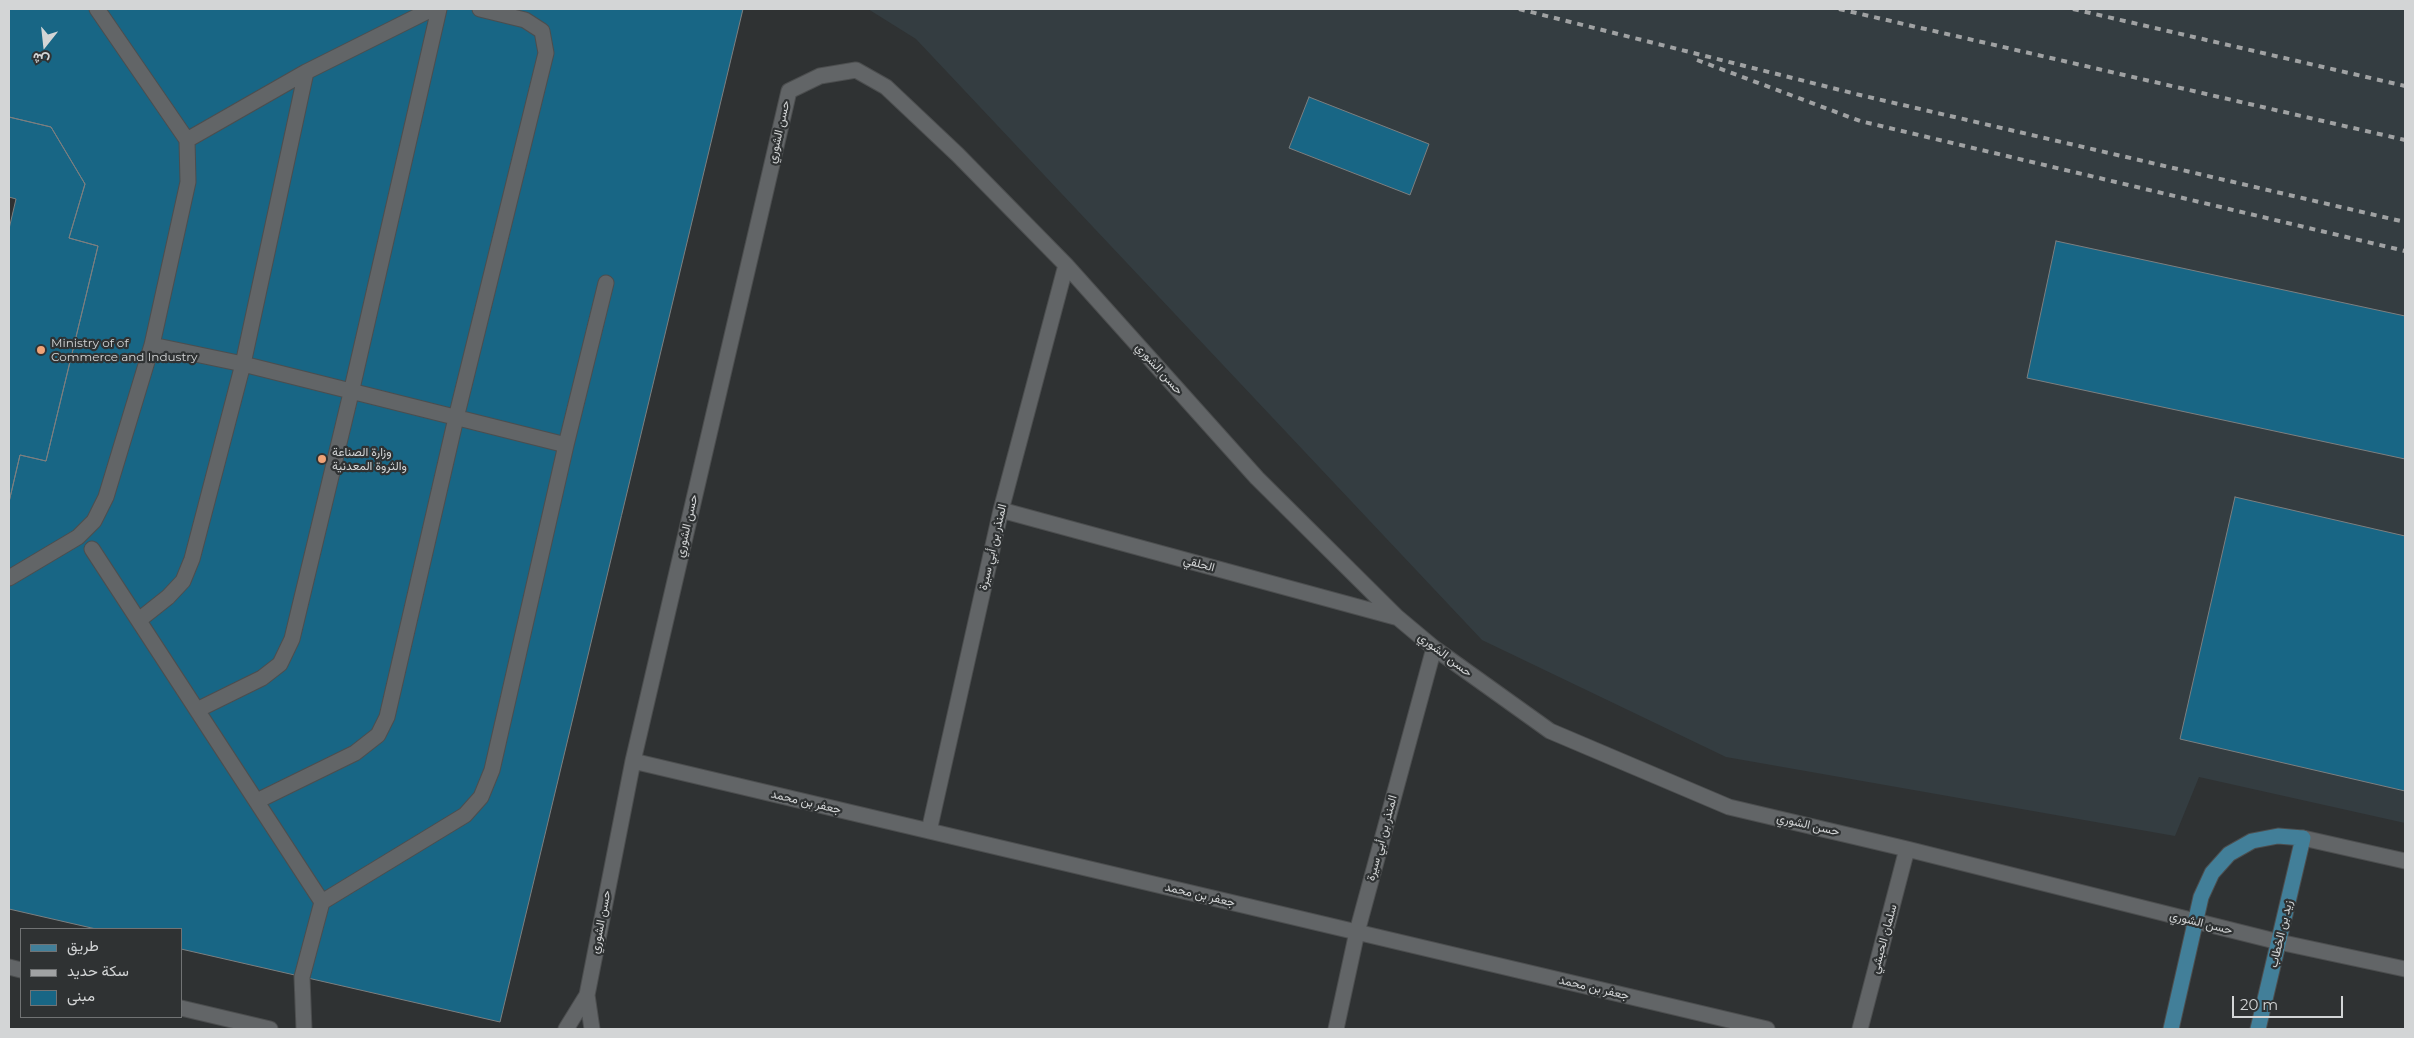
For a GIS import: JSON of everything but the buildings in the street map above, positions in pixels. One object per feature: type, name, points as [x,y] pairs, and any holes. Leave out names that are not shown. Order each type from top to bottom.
[{"type":"main road","points":[[2171,1029],[2201,897],[2212,873],[2229,854],[2252,841],[2278,836],[2303,838]]},
{"type":"main road","name":"زيد بن الخطاب","points":[[2258,1029],[2303,838]]},
{"type":"street","points":[[9,578],[78,538],[94,521],[106,496],[152,345],[188,182],[187,140],[97,9]]},
{"type":"street","points":[[187,140],[306,72],[432,9]]},
{"type":"street","points":[[197,710],[262,678],[280,664],[292,639],[351,393],[439,9]]},
{"type":"street","points":[[257,802],[355,753],[378,734],[387,717],[456,418],[546,53],[542,31],[536,27],[525,20],[480,9]]},
{"type":"street","name":"حسن الشوري","points":[[592,1029],[587,995],[633,761],[789,91],[820,76],[856,70],[886,86],[1066,265],[1257,478],[1397,617],[1434,648],[1550,731],[1730,807],[1907,849],[2195,922],[2405,969]]},
{"type":"street","points":[[138,620],[168,597],[183,581],[192,559],[244,364],[306,72]]},
{"type":"street","name":"المنذر بن أبي سيرة","points":[[929,831],[1000,510],[1066,265]]},
{"type":"street","points":[[304,1029],[302,977],[322,902],[465,816],[481,797],[492,770],[566,445],[606,283]]},
{"type":"street","points":[[152,345],[244,364],[351,393],[566,445]]},
{"type":"street","name":"الحلقي","points":[[1000,510],[1397,617]]},
{"type":"street","points":[[92,549],[322,902]]},
{"type":"street","name":"المنذر بن أبي سيرة","points":[[1336,1029],[1357,932],[1434,648]]},
{"type":"street","name":"جعفر بن محمد","points":[[633,761],[1767,1029]]},
{"type":"street","points":[[2303,838],[2405,862]]},
{"type":"street","name":"سلمان الحبشي","points":[[1860,1029],[1907,849]]},
{"type":"street","name":"حسن الشوري","points":[[566,1029],[587,995]]},
{"type":"street","points":[[182,1008],[270,1029]]},
{"type":"shaded area","points":[[868,9],[2405,9],[2405,823],[2199,777],[2175,836],[1726,757],[1482,640],[916,39]]},
{"type":"railway","points":[[1519,9],[1860,95],[2405,222]]},
{"type":"railway","points":[[1839,9],[2405,140]]},
{"type":"railway","points":[[2073,9],[2405,86]]},
{"type":"railway","points":[[1697,60],[1860,121],[2405,251]]},
{"type":"place","name":"Ministry of of Commerce and Industry","points":[[41,350]]},
{"type":"place","name":"وزارة الصناعة والثروة المعدنية","points":[[322,459]]}]
